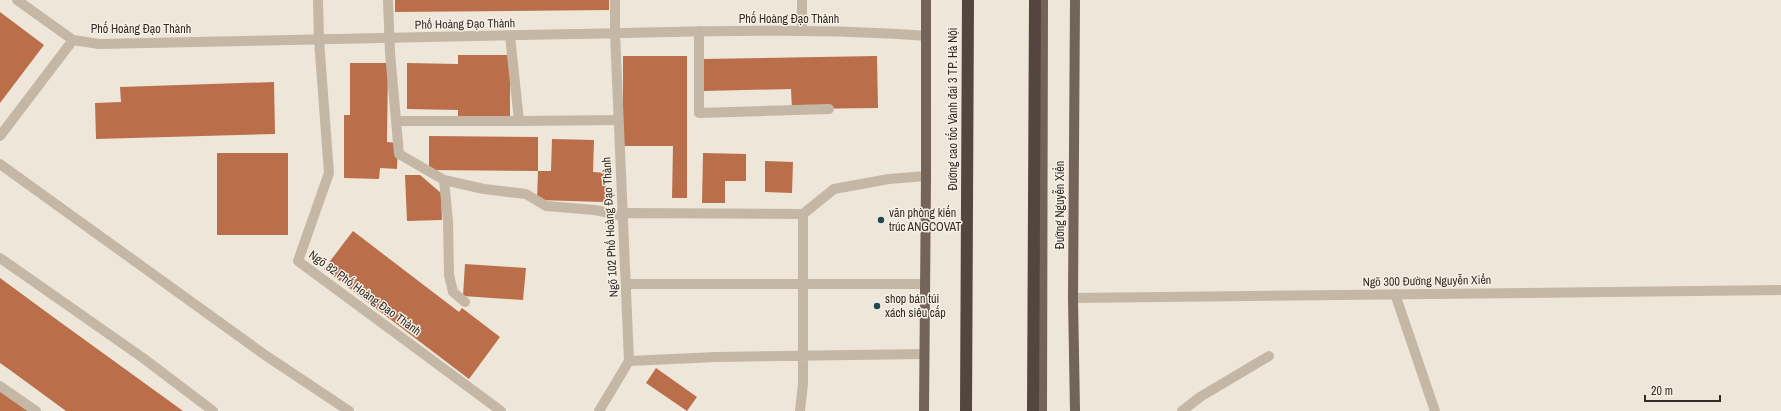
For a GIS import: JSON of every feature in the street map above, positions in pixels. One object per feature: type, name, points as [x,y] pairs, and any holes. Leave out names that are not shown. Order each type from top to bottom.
[{"type":"highway","name":"Đường cao tốc Vành đai 3 TP. Hà Nội","points":[[966,411],[968,0]]},
{"type":"highway","points":[[1034,411],[1035,0]]},
{"type":"main road","points":[[924,411],[926,0]]},
{"type":"main road","name":"Đường Nguyễn Xiển","points":[[1042,411],[1043,0]]},
{"type":"main road","name":"Đường Nguyễn Xiển","points":[[1075,0],[1073,298],[1075,411]]},
{"type":"street","name":"Phố Hoàng Đạo Thành","points":[[17,0],[74,40],[99,44],[699,31],[802,31],[889,33],[926,36]]},
{"type":"street","points":[[318,0],[319,40]]},
{"type":"street","points":[[388,0],[389,38],[399,154],[444,180],[484,189],[526,194],[546,206],[623,214],[803,214],[834,189],[889,179],[926,176]]},
{"type":"street","name":"Ngõ 102 Phố Hoàng Đạo Thành","points":[[615,0],[618,120],[629,361]]},
{"type":"street","points":[[802,0],[802,31]]},
{"type":"street","points":[[699,31],[699,113],[829,109]]},
{"type":"street","points":[[510,36],[519,121]]},
{"type":"street","points":[[0,136],[74,40]]},
{"type":"street","name":"Ngõ 82 Phố Hoàng Đạo Thành","points":[[319,40],[329,173],[298,262],[501,411]]},
{"type":"street","points":[[396,120],[618,120]]},
{"type":"street","points":[[0,164],[265,355],[349,411]]},
{"type":"street","points":[[444,180],[448,221],[449,275],[453,292],[465,302]]},
{"type":"street","points":[[800,411],[803,384],[803,214]]},
{"type":"street","points":[[0,258],[143,358],[213,411]]},
{"type":"street","points":[[626,284],[925,284]]},
{"type":"street","name":"Ngõ 300 Đường Nguyễn Xiển","points":[[1073,298],[1781,290]]},
{"type":"street","points":[[1395,294],[1435,411]]},
{"type":"street","points":[[599,411],[629,361],[716,357],[924,354]]},
{"type":"street","points":[[1182,411],[1200,398],[1269,356]]},
{"type":"street","points":[[0,386],[36,411]]},
{"type":"building","points":[[395,0],[609,0],[609,10],[395,12]]},
{"type":"building","points":[[0,12],[44,45],[0,103]]},
{"type":"building","points":[[458,55],[510,55],[510,118],[458,118],[458,110],[407,109],[407,63],[458,64]]},
{"type":"building","points":[[623,56],[687,56],[687,198],[672,198],[673,146],[623,146]]},
{"type":"building","points":[[877,56],[878,108],[792,109],[791,89],[703,91],[703,59]]},
{"type":"building","points":[[350,63],[388,63],[387,142],[398,143],[397,169],[380,168],[379,179],[344,178],[344,115],[350,115]]},
{"type":"building","points":[[274,82],[275,134],[96,139],[95,103],[121,102],[120,87]]},
{"type":"building","points":[[429,136],[538,137],[538,171],[429,170]]},
{"type":"building","points":[[552,139],[594,140],[593,172],[606,173],[605,202],[537,200],[538,171],[551,171]]},
{"type":"building","points":[[217,153],[288,153],[288,235],[217,235]]},
{"type":"building","points":[[703,153],[746,154],[746,181],[725,181],[725,203],[702,203]]},
{"type":"building","points":[[765,161],[793,162],[792,193],[765,192]]},
{"type":"building","points":[[405,175],[420,175],[441,193],[442,220],[407,221]]},
{"type":"building","points":[[353,231],[459,312],[462,308],[500,337],[469,379],[324,269]]},
{"type":"building","points":[[465,264],[526,268],[523,300],[463,296]]},
{"type":"building","points":[[0,278],[183,411],[66,411],[0,363]]},
{"type":"building","points":[[656,368],[697,397],[687,411],[646,383]]},
{"type":"building","points":[[0,390],[30,411],[0,411]]},
{"type":"place","name":"văn phòng kiến trúc ANGCOVAT","points":[[881,220]]},
{"type":"place","name":"shop bán túi xách siêu cấp","points":[[877,306]]}]
